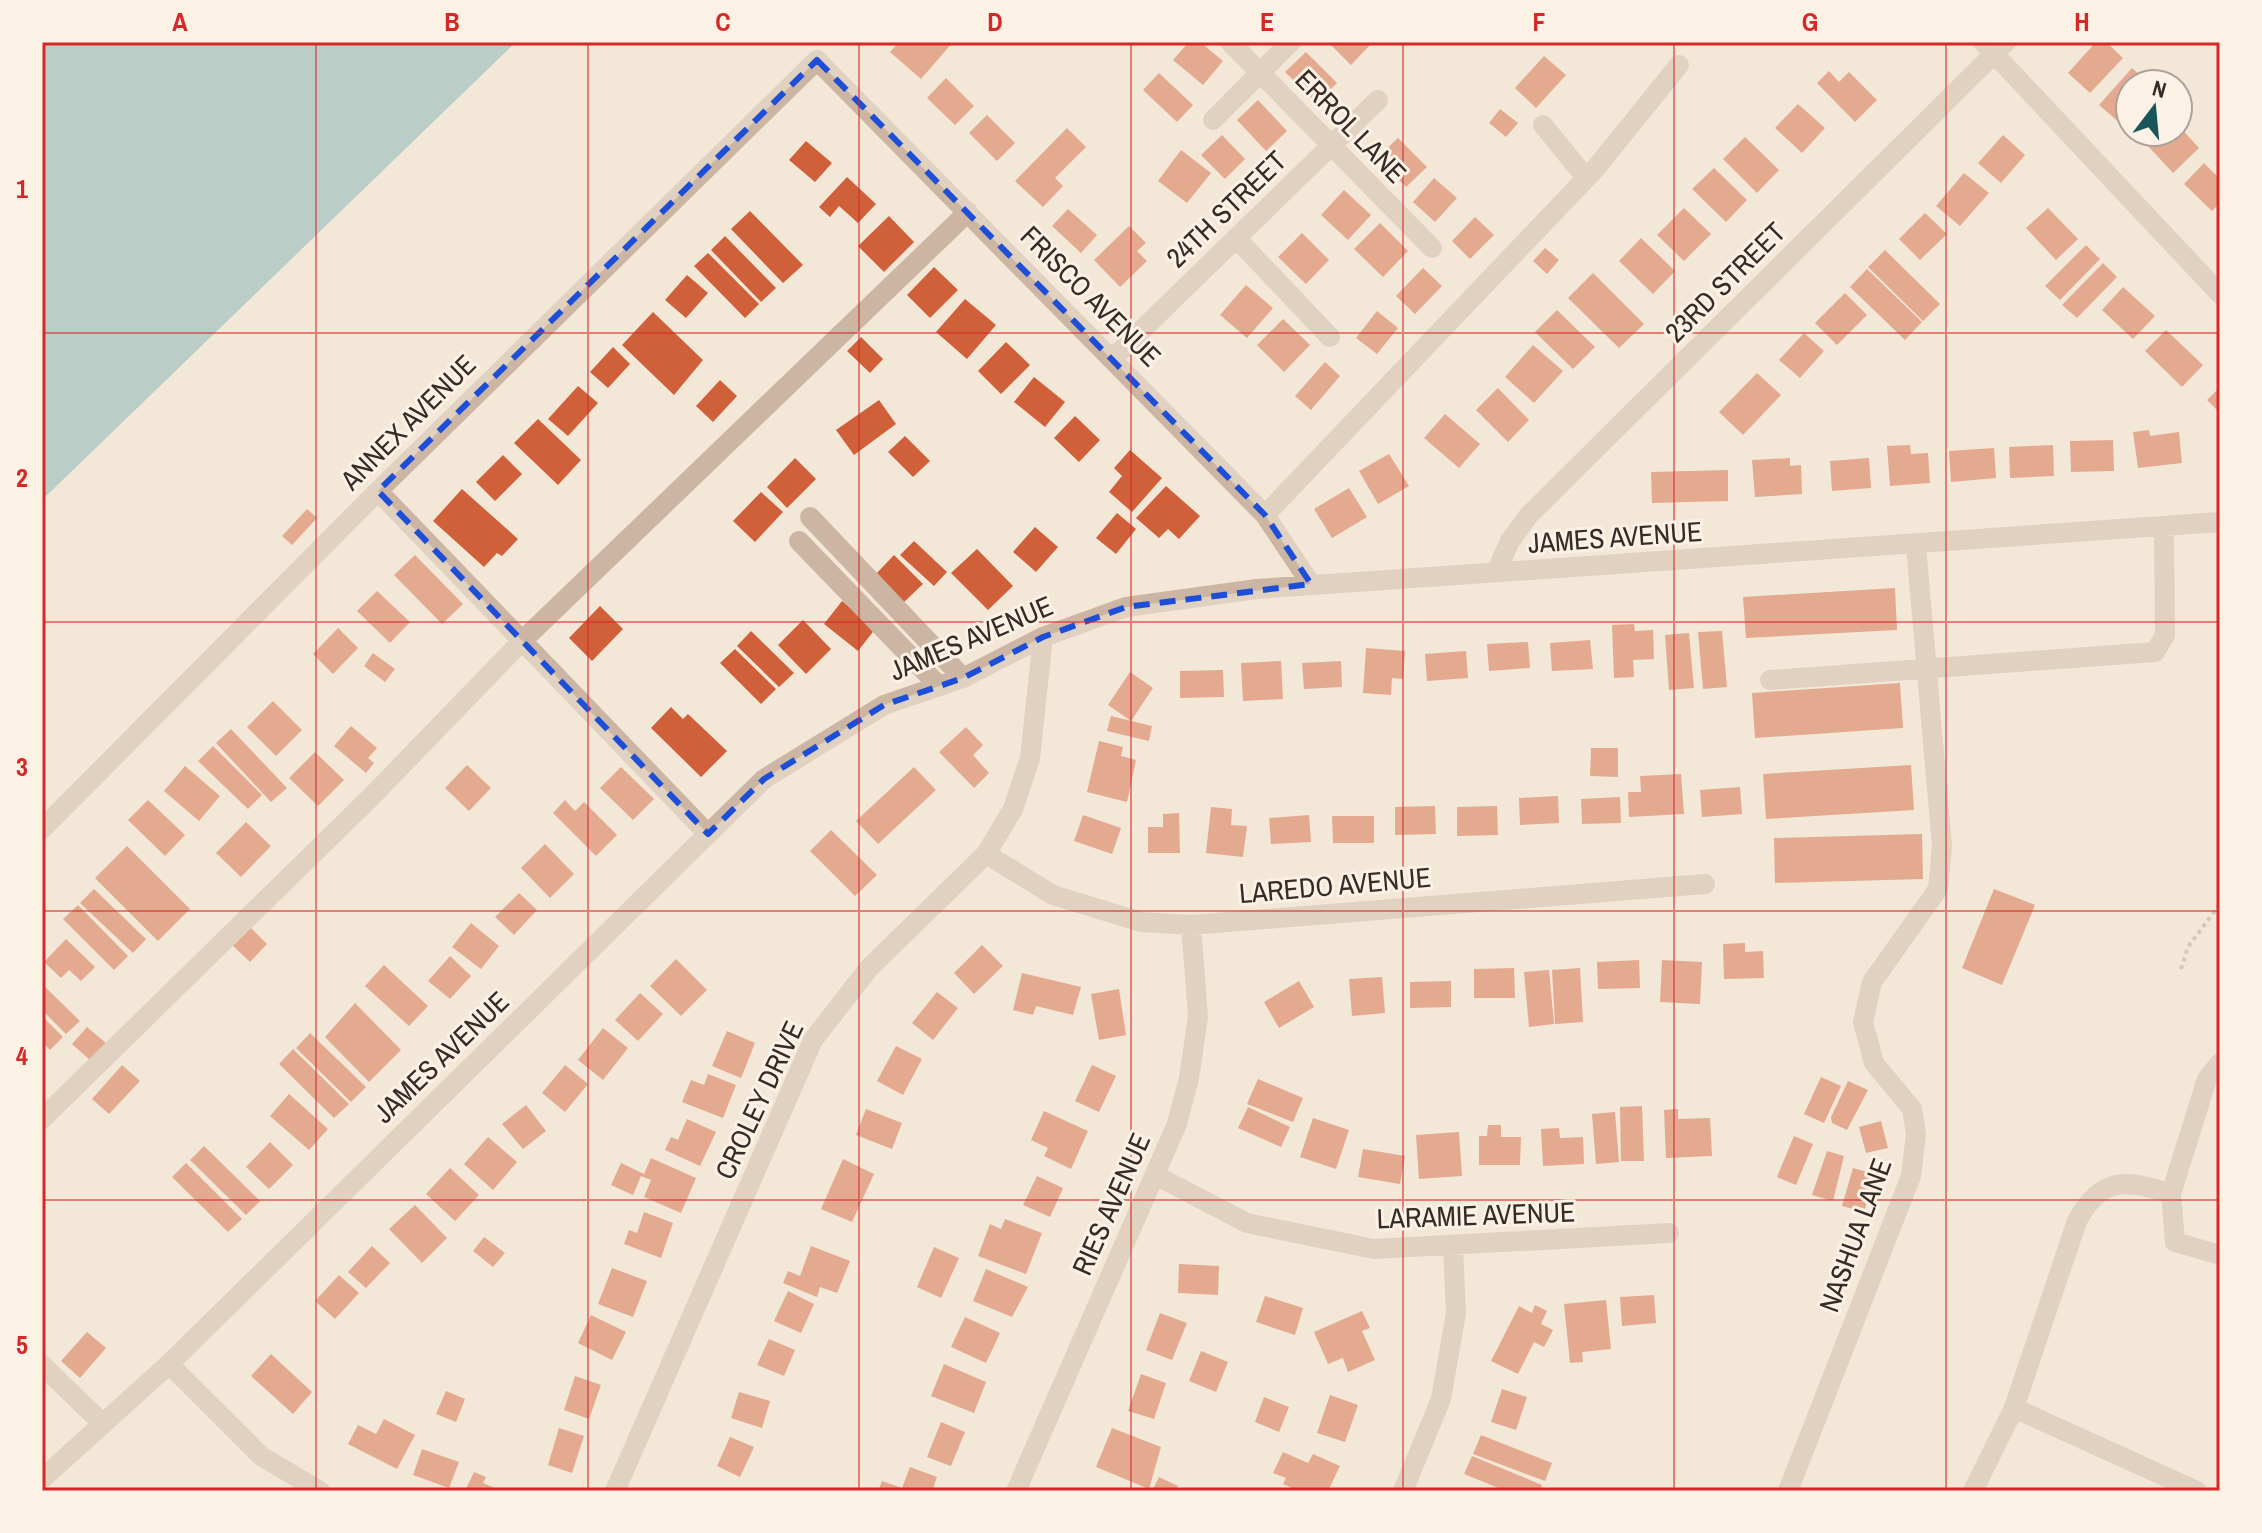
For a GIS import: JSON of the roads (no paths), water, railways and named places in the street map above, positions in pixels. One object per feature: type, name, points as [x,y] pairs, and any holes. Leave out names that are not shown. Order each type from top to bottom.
[{"type":"street","name":"ERROL LANE","points":[[1230,42],[1432,248]]},
{"type":"street","points":[[1213,120],[1291,42]]},
{"type":"street","points":[[1995,46],[2220,294]]},
{"type":"street","name":"23RD STREET","points":[[1496,572],[1510,541],[1529,515],[1995,46]]},
{"type":"street","name":"FRISCO AVENUE","points":[[817,60],[1265,515],[1311,584]]},
{"type":"street","name":"ANNEX AVENUE","points":[[42,829],[378,491],[817,60]]},
{"type":"street","points":[[1265,515],[1586,178],[1679,65]]},
{"type":"street","name":"24TH STREET","points":[[1113,358],[1378,100]]},
{"type":"street","points":[[1543,125],[1586,178]]},
{"type":"street","points":[[42,1119],[371,797],[522,641],[968,212]]},
{"type":"street","points":[[1236,238],[1330,337]]},
{"type":"street","points":[[378,491],[708,834]]},
{"type":"street","points":[[810,517],[963,678]]},
{"type":"street","name":"JAMES AVENUE","points":[[42,1479],[101,1422],[169,1364],[764,779],[884,705],[963,678],[1043,637],[1126,607],[1311,584],[1916,546],[2220,522]]},
{"type":"street","points":[[1770,680],[2155,652],[2165,635],[2164,526]]},
{"type":"street","points":[[799,541],[939,686]]},
{"type":"street","name":"NASHUA LANE","points":[[1788,1491],[1911,1176],[1916,1134],[1912,1109],[1874,1063],[1863,1022],[1872,982],[1938,889],[1942,846],[1916,546]]},
{"type":"street","name":"CROLEY DRIVE","points":[[615,1491],[813,1040],[869,968],[986,854],[1013,809],[1030,758],[1043,637]]},
{"type":"street","name":"LAREDO AVENUE","points":[[986,854],[1053,895],[1141,922],[1191,925],[1705,884]]},
{"type":"street","name":"RIES AVENUE","points":[[1016,1491],[1177,1124],[1189,1078],[1198,1017],[1191,925]]},
{"type":"street","points":[[2220,1063],[2207,1079],[2171,1194],[2175,1242],[2220,1255]]},
{"type":"street","name":"LARAMIE AVENUE","points":[[1155,1175],[1247,1223],[1374,1249],[1669,1233]]},
{"type":"street","points":[[1973,1491],[2014,1408],[2077,1221],[2089,1199],[2110,1185],[2137,1182],[2171,1194]]},
{"type":"street","points":[[1403,1491],[1441,1399],[1456,1313],[1453,1247]]},
{"type":"street","points":[[169,1364],[261,1456],[320,1491]]},
{"type":"street","points":[[42,1365],[101,1422]]},
{"type":"street","points":[[2014,1408],[2197,1491]]},
{"type":"water","points":[[42,42],[516,42],[42,500]]}]
